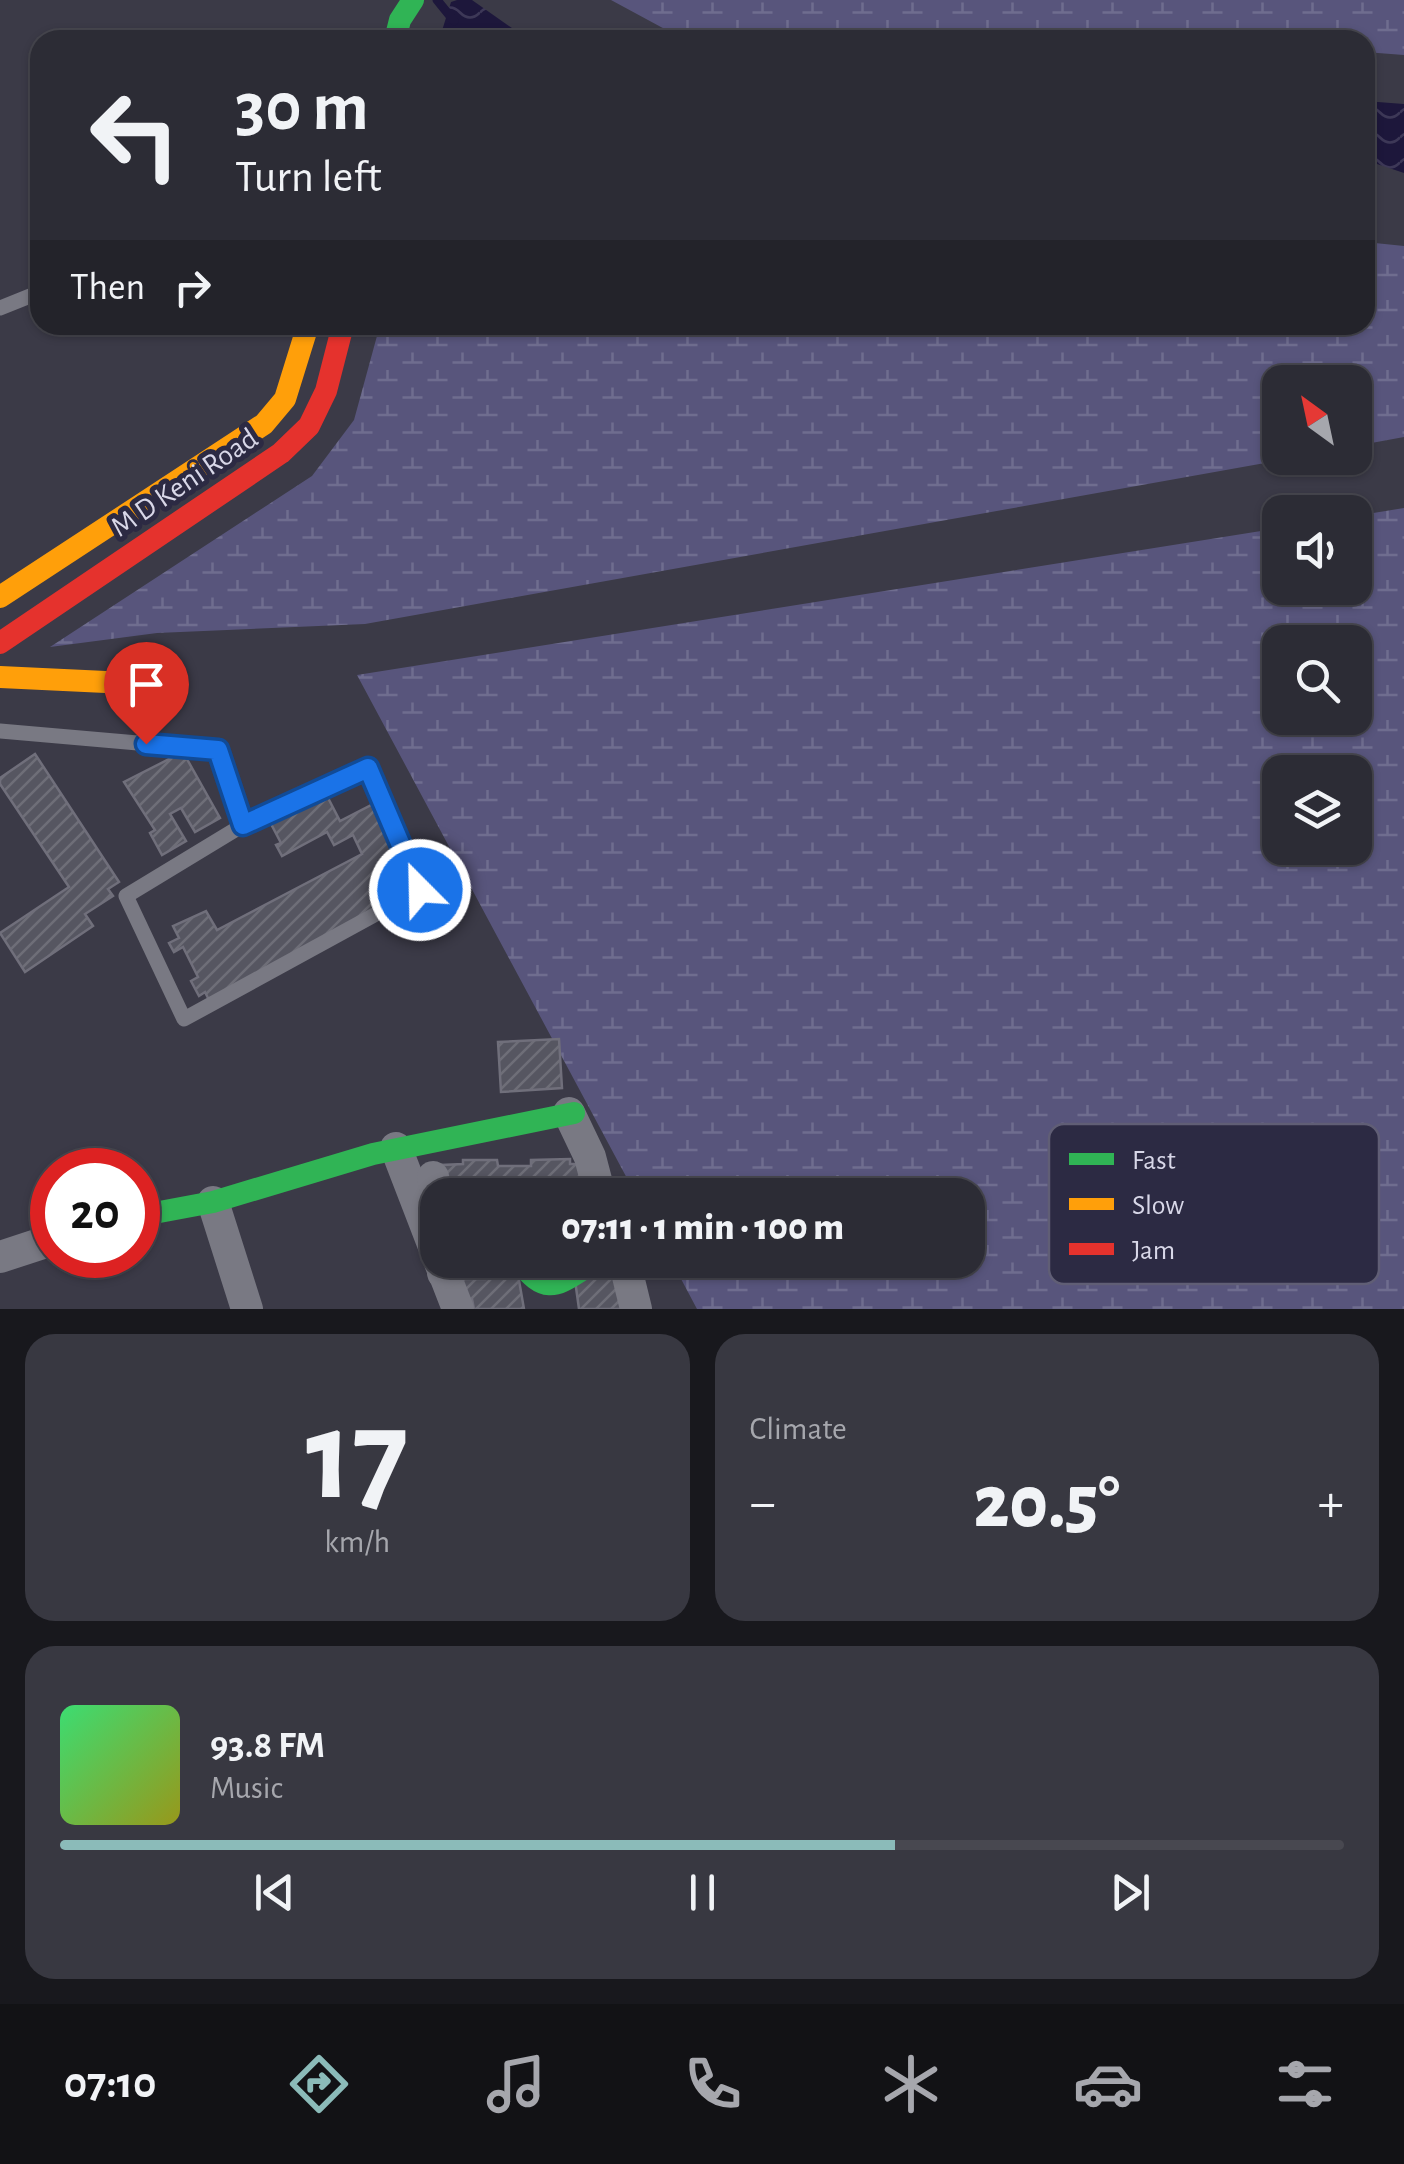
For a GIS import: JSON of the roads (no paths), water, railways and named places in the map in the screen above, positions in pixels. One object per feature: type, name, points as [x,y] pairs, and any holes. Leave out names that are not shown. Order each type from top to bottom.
[{"type":"street","name":"M D Keni Road","points":[[0,597],[264,424],[286,399],[305,335]]},
{"type":"street","name":"M D Keni Road","points":[[0,643],[281,453],[310,426],[326,390],[340,335]]},
{"type":"street","points":[[0,677],[148,684],[171,680]]},
{"type":"street","points":[[160,1212],[213,1202],[396,1148],[572,1113],[595,1178]]},
{"type":"street","points":[[396,1148],[420,1210]]},
{"type":"street","points":[[213,1202],[247,1309]]},
{"type":"street","points":[[0,1256],[30,1247]]},
{"type":"street","points":[[446,1278],[458,1309]]},
{"type":"street","points":[[526,1278],[534,1309]]},
{"type":"street","points":[[533,1278],[569,1294]]},
{"type":"street","points":[[628,1278],[636,1309]]},
{"type":"lane","points":[[0,308],[30,296]]},
{"type":"lane","points":[[0,731],[218,750],[243,825]]},
{"type":"lane","points":[[368,768],[420,890],[184,1018],[126,896],[243,825],[368,768]]},
{"type":"water","points":[[472,0],[515,30],[442,30],[451,2]]},
{"type":"water","points":[[1375,102],[1404,104],[1404,173],[1375,163]]},
{"type":"waterway","points":[[437,0],[454,21]]}]
